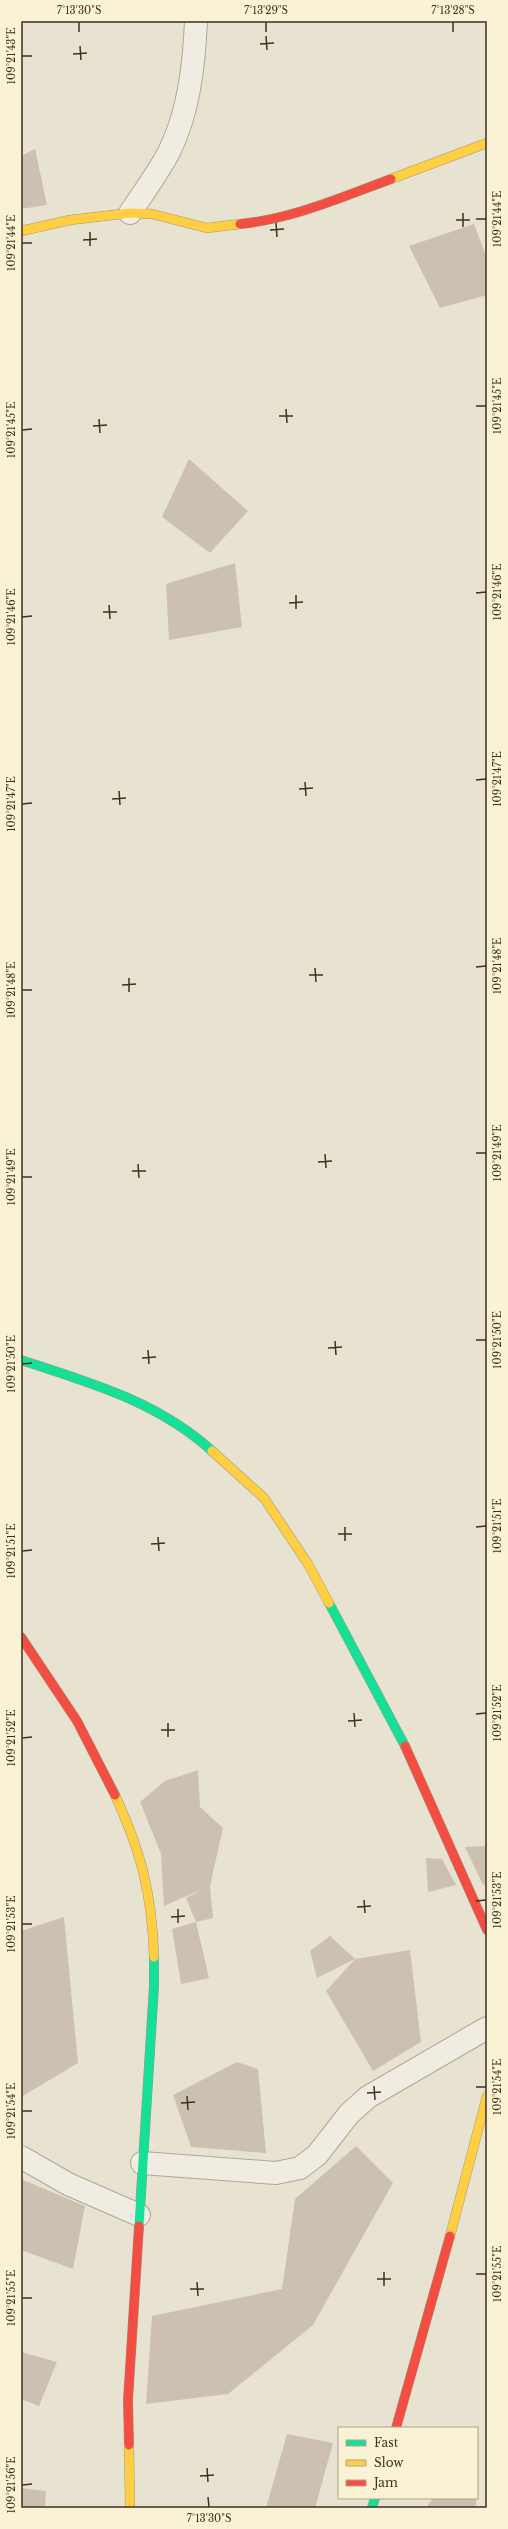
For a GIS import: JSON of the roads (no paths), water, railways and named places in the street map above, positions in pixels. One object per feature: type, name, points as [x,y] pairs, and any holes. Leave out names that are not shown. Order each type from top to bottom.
[{"type":"street","points":[[130,213],[170,151],[186,102],[194,61],[196,21]]},
{"type":"street","points":[[21,231],[70,220],[130,213],[152,214],[207,228],[262,222],[311,208],[487,143]]},
{"type":"street","points":[[21,1360],[104,1387],[162,1413],[201,1441],[264,1498],[308,1564],[398,1730],[487,1930]]},
{"type":"street","points":[[21,1637],[53,1678],[104,1767],[134,1838],[146,1876],[153,1922],[154,1986],[128,2400],[130,2508]]},
{"type":"street","points":[[142,2163],[276,2173],[300,2168],[317,2155],[348,2114],[368,2097],[487,2028]]},
{"type":"street","points":[[396,2427],[428,2320],[487,2096]]},
{"type":"street","points":[[21,2157],[68,2184],[139,2215]]}]
